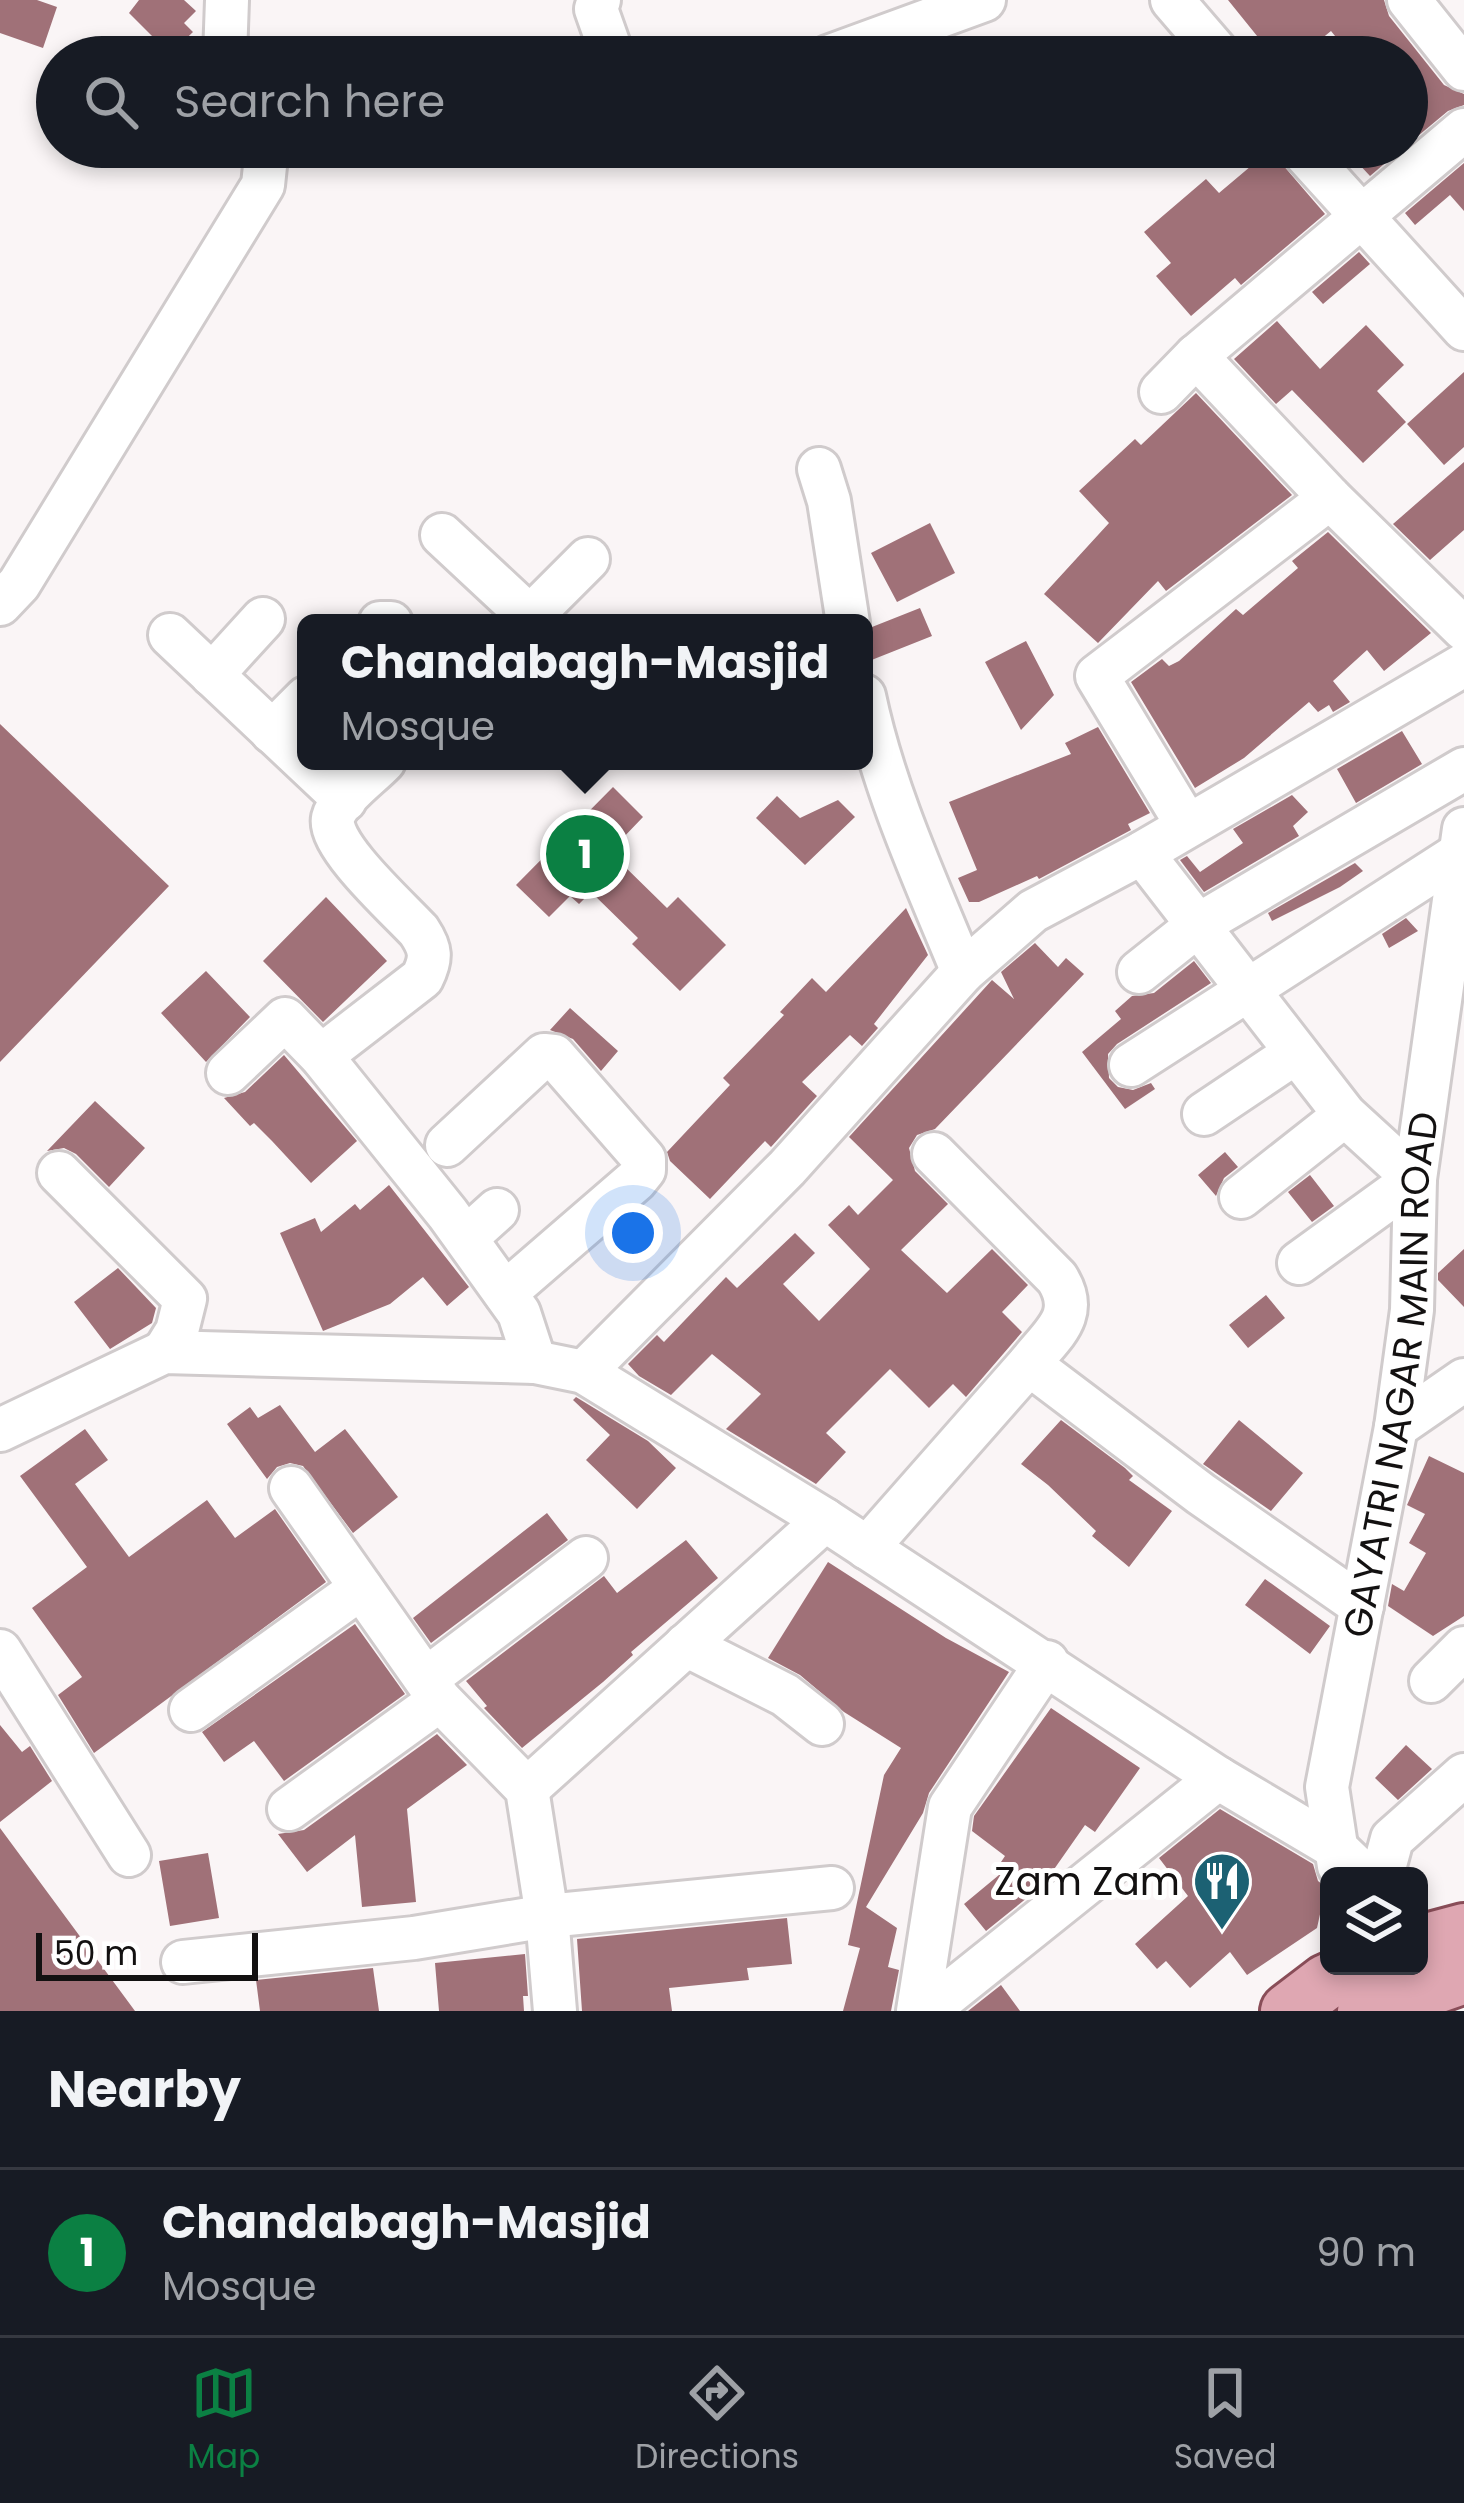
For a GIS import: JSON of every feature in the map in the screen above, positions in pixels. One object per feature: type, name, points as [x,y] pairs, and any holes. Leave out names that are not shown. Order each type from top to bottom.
[{"type":"main road","points":[[1288,2011],[1325,1982],[1372,1986],[1443,1949]]},
{"type":"street","points":[[226,36],[227,0]]},
{"type":"street","points":[[598,0],[596,9],[606,36]]},
{"type":"street","points":[[885,36],[984,0]]},
{"type":"street","points":[[1172,0],[1203,36]]},
{"type":"street","points":[[1409,0],[1464,69]]},
{"type":"street","points":[[1428,160],[1464,130]]},
{"type":"street","points":[[0,604],[19,584],[263,185],[265,168]]},
{"type":"street","points":[[1317,168],[1464,329]]},
{"type":"street","points":[[1161,392],[1196,356],[1418,168]]},
{"type":"street","points":[[1196,356],[1330,498],[1464,628]]},
{"type":"street","points":[[819,469],[829,501],[847,614]]},
{"type":"street","points":[[1187,825],[1096,676],[1330,498]]},
{"type":"street","points":[[442,535],[521,614]]},
{"type":"street","points":[[533,614],[588,559]]},
{"type":"street","points":[[212,675],[263,620]]},
{"type":"street","points":[[170,635],[297,755]]},
{"type":"street","points":[[584,1372],[788,1168],[963,972],[1033,911],[1142,853],[1464,665]]},
{"type":"street","points":[[272,732],[297,707]]},
{"type":"street","points":[[873,736],[963,972]]},
{"type":"street","points":[[1139,972],[1198,926],[1464,769]]},
{"type":"street","points":[[313,770],[345,800]]},
{"type":"street","points":[[321,1056],[422,978],[431,960],[419,931],[338,843],[332,824],[334,812],[375,770]]},
{"type":"street","points":[[1131,1065],[1462,841]]},
{"type":"street","name":"GAYATRI NAGAR MAIN ROAD","points":[[1348,1866],[1327,1787],[1396,1427],[1412,1310],[1415,1180],[1462,841]]},
{"type":"street","points":[[1142,853],[1345,1114],[1415,1180],[1299,1263]]},
{"type":"street","points":[[228,1073],[284,1019],[481,1224],[536,1362]]},
{"type":"street","points":[[1204,1114],[1295,1053]]},
{"type":"street","points":[[447,1145],[544,1055],[554,1056],[644,1159],[644,1170],[636,1180],[506,1293]]},
{"type":"street","points":[[1241,1197],[1345,1114]]},
{"type":"street","points":[[867,1547],[1029,1364],[1067,1313],[1069,1300],[1057,1278],[934,1154]]},
{"type":"street","points":[[59,1173],[184,1299],[177,1331],[164,1352]]},
{"type":"street","points":[[0,1430],[164,1352],[536,1362],[584,1372],[1047,1662],[1348,1866]]},
{"type":"street","points":[[1029,1364],[1201,1495],[1362,1606]]},
{"type":"street","points":[[1396,1427],[1464,1380]]},
{"type":"street","points":[[290,1488],[433,1689],[527,1789],[547,1916],[555,2011]]},
{"type":"street","points":[[527,1789],[825,1520]]},
{"type":"street","points":[[289,1809],[586,1558]]},
{"type":"street","points":[[191,1710],[362,1588]]},
{"type":"street","points":[[686,1646],[785,1695],[822,1724]]},
{"type":"street","points":[[1431,1681],[1464,1648]]},
{"type":"street","points":[[0,1652],[129,1855]]},
{"type":"street","points":[[923,2011],[950,1808],[1047,1662]]},
{"type":"street","points":[[1384,1867],[1392,1839],[1464,1775]]},
{"type":"street","points":[[923,2011],[1218,1778]]},
{"type":"street","points":[[183,1961],[414,1938],[547,1916],[832,1888]]},
{"type":"building","points":[[0,0],[37,0],[57,7],[47,36],[36,36],[36,46],[0,33]]},
{"type":"building","points":[[139,0],[184,0],[196,11],[184,23],[193,32],[189,36],[152,36],[129,13]]},
{"type":"building","points":[[1228,0],[1384,0],[1389,16],[1405,36],[1335,36],[1331,31],[1325,36],[1257,36]]},
{"type":"building","points":[[1428,65],[1444,85],[1464,94],[1464,105],[1428,128]]},
{"type":"building","points":[[1464,163],[1464,211],[1450,195],[1415,225],[1405,213]]},
{"type":"building","points":[[1249,168],[1285,168],[1325,214],[1241,285],[1235,278],[1191,316],[1156,276],[1171,263],[1144,232],[1206,179],[1219,193]]},
{"type":"building","points":[[1359,252],[1370,264],[1323,304],[1312,292]]},
{"type":"building","points":[[1277,321],[1320,369],[1366,325],[1404,365],[1377,391],[1406,422],[1363,463],[1292,390],[1276,404],[1234,359]]},
{"type":"building","points":[[1464,372],[1464,447],[1444,465],[1407,424]]},
{"type":"building","points":[[1196,393],[1292,495],[1166,591],[1158,581],[1098,643],[1044,594],[1109,523],[1079,491],[1135,439],[1141,445]]},
{"type":"building","points":[[1464,462],[1464,530],[1430,560],[1393,524]]},
{"type":"building","points":[[930,523],[955,573],[897,602],[871,553]]},
{"type":"building","points":[[1328,532],[1431,633],[1384,671],[1367,650],[1333,681],[1350,702],[1333,712],[1329,705],[1318,712],[1309,702],[1244,758],[1195,788],[1131,682],[1162,659],[1169,666],[1179,661],[1236,609],[1243,615],[1298,568],[1292,561]]},
{"type":"building","points":[[920,608],[932,636],[873,659],[873,627]]},
{"type":"building","points":[[1026,641],[1054,695],[1021,730],[985,662]]},
{"type":"building","points":[[0,724],[169,886],[0,1062]]},
{"type":"building","points":[[1098,727],[1150,813],[1128,824],[1131,830],[1039,879],[969,902],[958,878],[977,870],[949,802],[1071,754],[1065,743]]},
{"type":"building","points":[[1402,731],[1422,764],[1356,803],[1337,769]]},
{"type":"building","points":[[613,787],[643,817],[620,841],[628,849],[618,860],[667,908],[678,897],[726,945],[680,991],[632,944],[638,938],[591,892],[579,904],[570,896],[549,917],[516,885]]},
{"type":"building","points":[[1292,795],[1308,812],[1293,826],[1299,836],[1204,892],[1180,860],[1187,856],[1200,872],[1243,843],[1233,829]]},
{"type":"building","points":[[777,796],[800,818],[838,800],[855,817],[805,865],[756,818]]},
{"type":"building","points":[[1355,863],[1363,871],[1272,921],[1268,913]]},
{"type":"building","points":[[326,897],[387,961],[323,1022],[263,961]]},
{"type":"building","points":[[906,908],[928,955],[862,1046],[850,1035],[802,1082],[817,1096],[771,1147],[765,1141],[710,1199],[670,1161],[667,1152],[730,1085],[723,1078],[784,1015],[780,1012],[812,978],[826,992]]},
{"type":"building","points":[[1406,918],[1418,931],[1389,948],[1382,934]]},
{"type":"building","points":[[1035,943],[1058,967],[1066,958],[1084,974],[935,1129],[917,1135],[909,1148],[915,1171],[948,1204],[901,1250],[947,1293],[992,1249],[1028,1285],[1002,1312],[1022,1332],[966,1397],[953,1384],[929,1408],[890,1369],[826,1433],[846,1452],[816,1484],[726,1429],[761,1394],[712,1354],[671,1395],[639,1376],[628,1364],[657,1335],[664,1342],[726,1277],[737,1288],[795,1233],[815,1253],[783,1284],[819,1321],[870,1269],[828,1225],[849,1205],[858,1215],[893,1180],[849,1137],[992,980],[1014,999],[1001,972]]},
{"type":"building","points":[[1194,961],[1211,983],[1108,1054],[1109,1078],[1118,1087],[1133,1090],[1151,1083],[1155,1089],[1125,1109],[1082,1052],[1121,1019],[1115,1011],[1132,996],[1154,993]]},
{"type":"building","points":[[206,971],[250,1017],[206,1062],[161,1013]]},
{"type":"building","points":[[570,1008],[618,1051],[601,1071],[573,1039],[550,1030]]},
{"type":"building","points":[[284,1055],[357,1141],[311,1183],[224,1098],[245,1092]]},
{"type":"building","points":[[95,1101],[145,1148],[109,1187],[76,1154],[64,1148],[47,1151]]},
{"type":"building","points":[[1225,1152],[1238,1167],[1224,1178],[1216,1196],[1198,1175]]},
{"type":"building","points":[[1310,1175],[1334,1206],[1312,1222],[1288,1192]]},
{"type":"building","points":[[389,1185],[469,1287],[447,1306],[423,1277],[390,1304],[323,1331],[280,1233],[315,1218],[321,1232],[355,1204],[360,1210]]},
{"type":"building","points":[[1464,1249],[1464,1307],[1438,1280],[1438,1273]]},
{"type":"building","points":[[118,1268],[156,1308],[152,1323],[110,1349],[74,1302]]},
{"type":"building","points":[[1266,1295],[1285,1318],[1248,1348],[1229,1325]]},
{"type":"building","points":[[576,1397],[648,1441],[676,1468],[637,1509],[586,1460],[610,1435],[573,1400]]},
{"type":"building","points":[[280,1405],[315,1452],[345,1429],[398,1497],[353,1533],[303,1466],[277,1467],[267,1479],[227,1424],[250,1407],[258,1418]]},
{"type":"building","points":[[1061,1420],[1172,1511],[1129,1567],[1021,1464]]},
{"type":"building","points":[[1239,1420],[1303,1473],[1271,1511],[1203,1464]]},
{"type":"building","points":[[85,1429],[108,1460],[75,1484],[129,1557],[207,1500],[235,1538],[275,1509],[326,1582],[94,1753],[58,1695],[82,1677],[32,1608],[87,1567],[20,1476]]},
{"type":"building","points":[[1429,1456],[1464,1473],[1464,1616],[1433,1636],[1388,1606],[1392,1584],[1404,1591],[1426,1553],[1409,1543],[1425,1514],[1407,1505]]},
{"type":"building","points":[[547,1513],[568,1540],[431,1643],[413,1618]]},
{"type":"building","points":[[686,1540],[718,1578],[522,1748],[466,1681],[604,1576],[617,1593]]},
{"type":"building","points":[[828,1562],[946,1638],[1009,1672],[929,1793],[923,1813],[866,1907],[897,1928],[888,1967],[899,1970],[891,2011],[843,2011],[860,1948],[848,1945],[884,1775],[901,1748],[844,1712],[800,1675],[768,1658]]},
{"type":"building","points":[[1265,1579],[1330,1626],[1310,1654],[1245,1605]]},
{"type":"building","points":[[355,1624],[405,1694],[284,1781],[254,1741],[224,1762],[202,1732]]},
{"type":"building","points":[[1051,1708],[1140,1768],[1095,1832],[1085,1825],[1043,1885],[986,1931],[964,1904],[1005,1870],[999,1865],[1005,1856],[972,1831],[974,1816]]},
{"type":"building","points":[[0,1725],[22,1752],[30,1746],[52,1781],[0,1822]]},
{"type":"building","points":[[437,1734],[467,1765],[407,1809],[416,1902],[362,1907],[355,1835],[307,1872],[278,1834],[304,1830]]},
{"type":"building","points":[[1406,1745],[1432,1769],[1398,1800],[1375,1778]]},
{"type":"building","points":[[1220,1809],[1313,1864],[1320,1882],[1317,1928],[1247,1975],[1230,1952],[1190,1988],[1166,1961],[1157,1969],[1135,1944],[1188,1896],[1159,1858]]},
{"type":"building","points":[[0,1828],[135,2011],[0,2011]]},
{"type":"building","points":[[208,1853],[219,1918],[170,1926],[159,1861]]},
{"type":"building","points":[[787,1918],[792,1964],[747,1968],[749,1980],[669,1988],[672,2011],[582,2011],[577,1939]]},
{"type":"building","points":[[525,1954],[528,1996],[523,1996],[524,2011],[439,2011],[435,1963]]},
{"type":"building","points":[[373,1968],[379,2011],[260,2011],[256,1980]]},
{"type":"building","points":[[1001,1985],[1020,2011],[968,2011]]},
{"type":"place","name":"Chandabagh-Masjid","points":[[585,854]]},
{"type":"place","name":"Zam Zam","points":[[1222,1932]]}]
